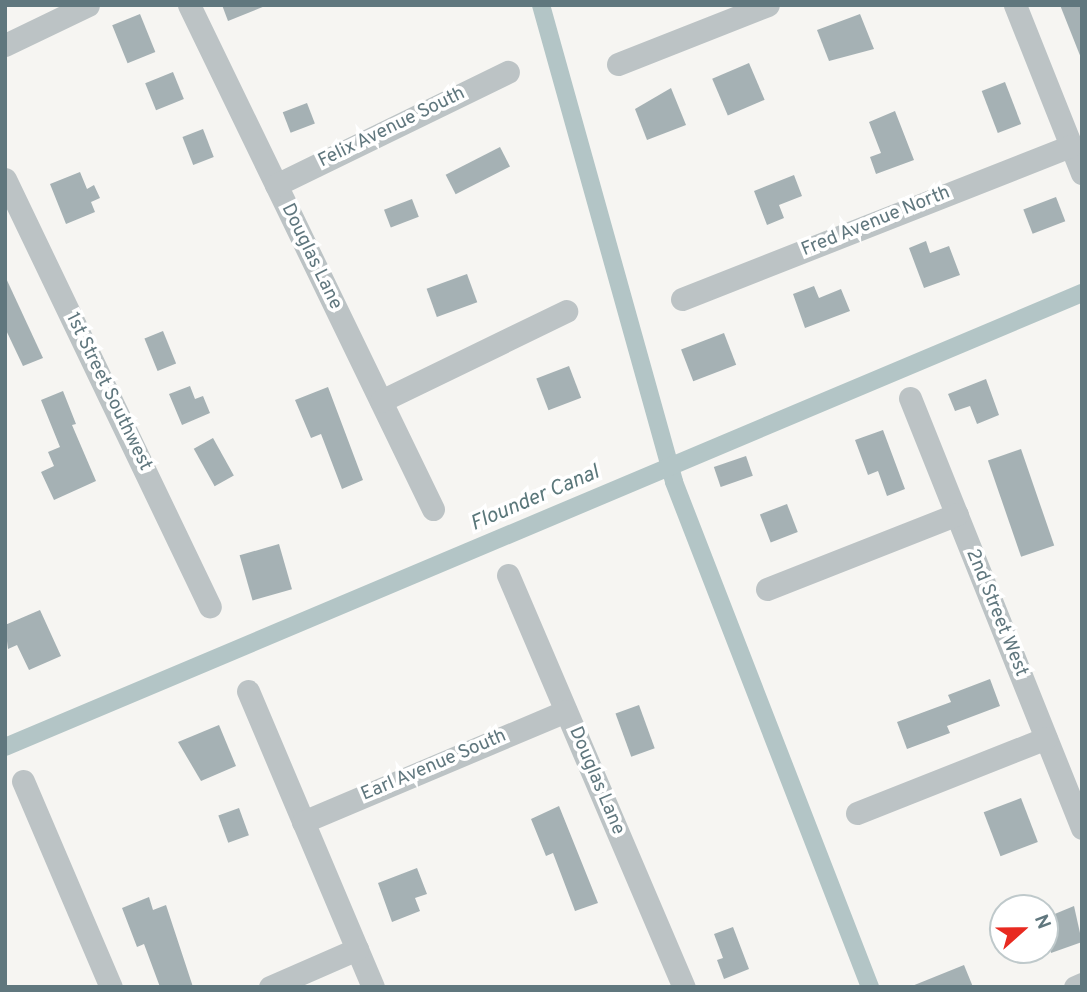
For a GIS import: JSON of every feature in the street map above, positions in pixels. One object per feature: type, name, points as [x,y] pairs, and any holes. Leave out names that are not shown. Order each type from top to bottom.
[{"type":"street","points":[[5,45],[88,5]]},
{"type":"street","name":"Douglas Lane","points":[[189,5],[433,509]]},
{"type":"street","points":[[618,64],[768,5]]},
{"type":"street","points":[[1015,5],[1082,173]]},
{"type":"street","name":"Felix Avenue South","points":[[276,185],[508,72]]},
{"type":"street","name":"Fred Avenue North","points":[[682,299],[1070,146]]},
{"type":"street","name":"1st Street Southwest","points":[[5,178],[210,606]]},
{"type":"street","points":[[381,401],[566,312]]},
{"type":"street","name":"2nd Street West","points":[[910,398],[1082,828]]},
{"type":"street","points":[[767,589],[957,514]]},
{"type":"street","name":"Douglas Lane","points":[[508,575],[684,987]]},
{"type":"street","points":[[248,691],[373,987]]},
{"type":"street","name":"Earl Avenue South","points":[[303,822],[566,710]]},
{"type":"street","points":[[856,813],[1046,738]]},
{"type":"street","points":[[23,781],[111,987]]},
{"type":"street","points":[[270,987],[357,949]]},
{"type":"street","points":[[1075,987],[1082,984]]},
{"type":"building","points":[[222,5],[265,5],[265,6],[228,21]]},
{"type":"building","points":[[1060,5],[1082,5],[1082,58],[1081,58]]},
{"type":"building","points":[[140,14],[155,52],[128,63],[112,25]]},
{"type":"building","points":[[860,14],[874,49],[829,61],[817,30]]},
{"type":"building","points":[[749,63],[765,100],[728,115],[712,79]]},
{"type":"building","points":[[173,72],[184,99],[156,110],[145,83]]},
{"type":"building","points":[[1005,82],[1021,124],[998,133],[982,91]]},
{"type":"building","points":[[671,88],[686,125],[647,140],[635,109]]},
{"type":"building","points":[[307,103],[315,124],[291,133],[283,112]]},
{"type":"building","points":[[895,111],[914,160],[876,174],[870,157],[881,153],[869,122]]},
{"type":"building","points":[[203,129],[214,157],[193,165],[182,137]]},
{"type":"building","points":[[500,147],[510,167],[456,194],[446,175]]},
{"type":"building","points":[[80,172],[87,189],[94,185],[100,198],[91,202],[95,212],[66,224],[50,184]]},
{"type":"building","points":[[794,175],[802,196],[779,205],[784,218],[767,225],[754,191]]},
{"type":"building","points":[[1056,197],[1065,221],[1033,234],[1023,210]]},
{"type":"building","points":[[412,199],[419,217],[391,227],[384,210]]},
{"type":"building","points":[[926,241],[930,253],[949,246],[960,275],[924,288],[909,248]]},
{"type":"building","points":[[467,274],[477,302],[437,317],[427,289]]},
{"type":"building","points":[[5,276],[43,358],[23,366],[5,328]]},
{"type":"building","points":[[814,286],[819,298],[841,289],[850,311],[805,328],[793,294]]},
{"type":"building","points":[[163,331],[176,363],[158,371],[144,338]]},
{"type":"building","points":[[724,333],[736,365],[693,381],[681,349]]},
{"type":"building","points":[[569,366],[581,398],[549,410],[536,379]]},
{"type":"building","points":[[986,379],[999,415],[977,424],[970,406],[955,411],[948,394]]},
{"type":"building","points":[[190,386],[195,399],[203,396],[210,413],[182,425],[169,394]]},
{"type":"building","points":[[328,387],[363,480],[342,489],[321,434],[311,438],[295,400]]},
{"type":"building","points":[[63,391],[76,424],[72,425],[96,481],[54,500],[41,472],[54,466],[48,452],[60,447],[41,400]]},
{"type":"building","points":[[883,430],[905,489],[887,496],[878,471],[868,475],[855,440]]},
{"type":"building","points":[[213,438],[234,476],[215,486],[194,449]]},
{"type":"building","points":[[1021,449],[1054,545],[1021,557],[988,460]]},
{"type":"building","points":[[746,456],[753,476],[721,487],[714,467]]},
{"type":"building","points":[[787,504],[798,532],[771,542],[760,514]]},
{"type":"building","points":[[279,544],[292,589],[253,600],[240,555]]},
{"type":"building","points":[[40,610],[61,656],[29,670],[17,645],[8,649],[5,625]]},
{"type":"building","points":[[990,679],[1000,706],[947,726],[950,733],[907,749],[897,722],[951,702],[948,695]]},
{"type":"building","points":[[639,705],[655,748],[631,757],[616,714]]},
{"type":"building","points":[[219,725],[236,766],[201,781],[178,742]]},
{"type":"building","points":[[1021,798],[1038,842],[1001,856],[984,812]]},
{"type":"building","points":[[559,806],[598,903],[575,911],[553,853],[546,856],[531,819]]},
{"type":"building","points":[[239,808],[249,835],[228,843],[218,816]]},
{"type":"building","points":[[417,868],[427,894],[415,898],[420,911],[392,922],[378,883]]},
{"type":"building","points":[[149,897],[153,910],[166,905],[193,987],[160,987],[144,944],[137,947],[122,908]]},
{"type":"building","points":[[1074,906],[1082,942],[1059,950],[1059,912]]},
{"type":"building","points":[[733,927],[749,969],[724,979],[717,960],[723,958],[714,934]]},
{"type":"building","points":[[964,965],[973,987],[912,987],[912,986]]},
{"type":"waterway","points":[[541,5],[674,482],[870,987]]},
{"type":"waterway","name":"Flounder Canal","points":[[5,747],[1082,293]]}]
